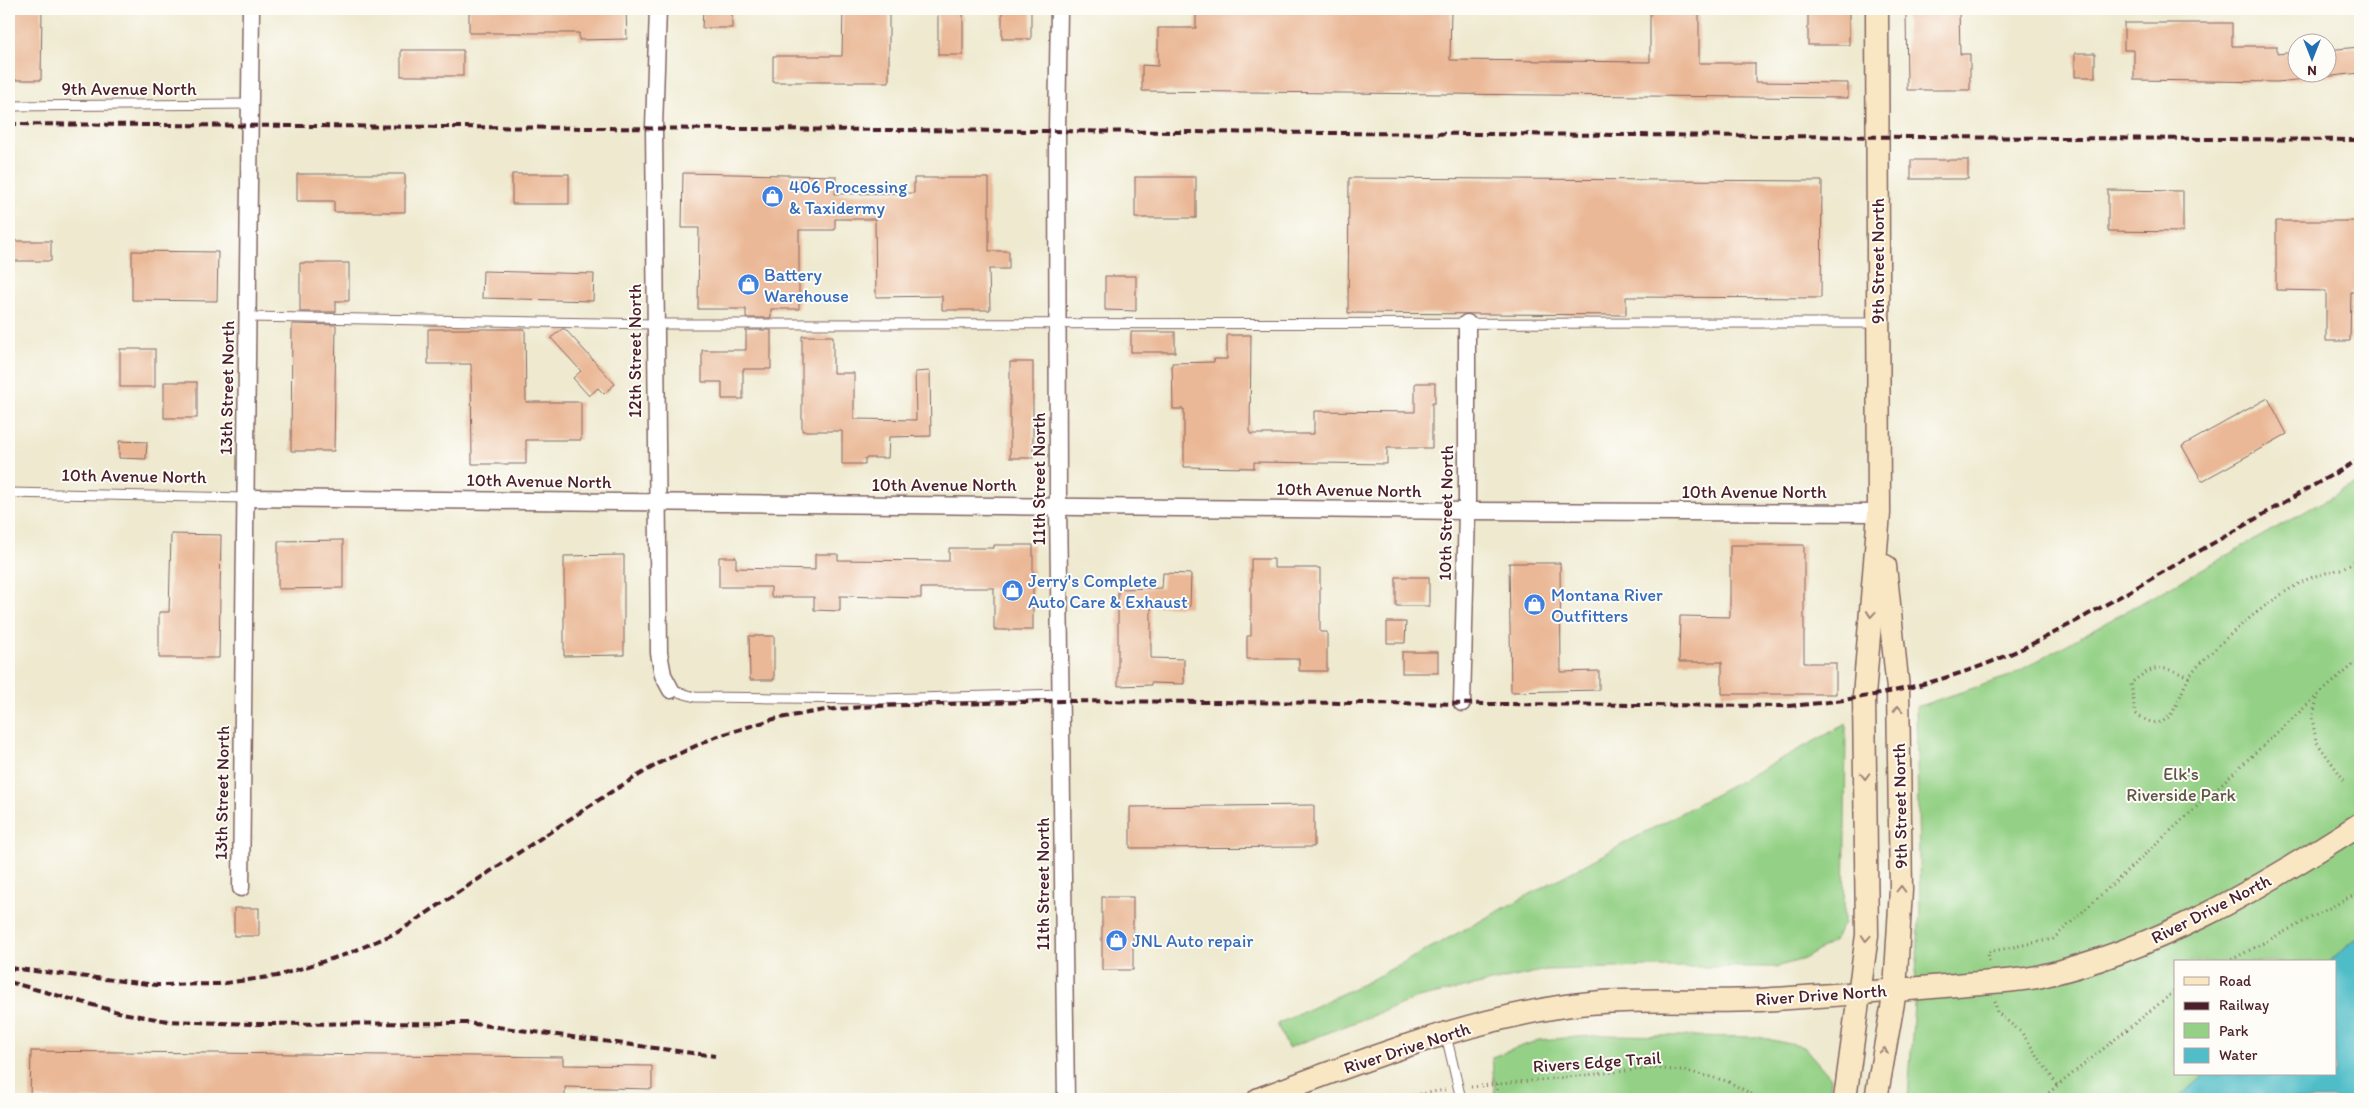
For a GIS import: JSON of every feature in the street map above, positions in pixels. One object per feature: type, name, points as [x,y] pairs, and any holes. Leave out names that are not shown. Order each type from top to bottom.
[{"type":"main road","name":"9th Street North","points":[[1845,1099],[1860,994],[1866,935],[1864,696],[1879,513],[1877,9]]},
{"type":"main road","name":"9th Street North","points":[[1876,1099],[1895,990],[1901,890],[1898,689],[1879,513]]},
{"type":"main road","name":"River Drive North","points":[[1259,1099],[1446,1032],[1558,1007],[1642,1000],[1732,1001],[1860,994],[2036,977],[2123,952],[2210,913],[2296,865],[2360,824]]},
{"type":"street","name":"13th Street North","points":[[241,888],[252,9]]},
{"type":"street","name":"12th Street North","points":[[658,9],[654,127],[656,502],[660,653],[663,675],[671,690]]},
{"type":"street","name":"11th Street North","points":[[1059,9],[1058,506],[1066,1099]]},
{"type":"street","name":"10th Street North","points":[[1462,703],[1467,511],[1466,323]]},
{"type":"street","name":"10th Avenue North","points":[[246,498],[1467,511],[1879,513]]},
{"type":"lane","name":"9th Avenue North","points":[[9,106],[250,104]]},
{"type":"lane","points":[[247,317],[655,324],[1879,323]]},
{"type":"lane","name":"10th Avenue North","points":[[9,493],[246,498]]},
{"type":"lane","points":[[671,690],[695,698],[881,699],[1062,694]]},
{"type":"lane","points":[[1446,1032],[1461,1099]]},
{"type":"path","points":[[2190,677],[2164,667],[2145,672],[2131,683],[2135,713],[2146,722],[2159,722],[2172,715],[2190,677],[2192,672],[2256,613],[2305,580],[2343,568],[2360,558]]},
{"type":"path","points":[[1989,966],[1988,952],[2053,939],[2318,695],[2360,659]]},
{"type":"path","points":[[2318,695],[2312,718],[2316,741],[2344,780]]},
{"type":"path","points":[[2231,960],[2360,892]]},
{"type":"path","points":[[2041,1099],[2174,992]]},
{"type":"path","points":[[1996,1012],[2022,1033],[2057,1085]]},
{"type":"path","name":"Rivers Edge Trail","points":[[1488,1085],[1654,1068],[1690,1072],[1727,1081],[1761,1099]]},
{"type":"path","points":[[1497,1084],[1497,1099]]},
{"type":"path","points":[[1390,1099],[1423,1093]]},
{"type":"green space","name":"Elk's Riverside Park","points":[[2360,481],[2360,936],[2331,960],[2174,960],[2174,1076],[2203,1076],[2177,1099],[1908,1099],[1920,910],[1916,707],[2010,676]]},
{"type":"green space","points":[[1846,724],[1844,923],[1833,942],[1804,959],[1776,967],[1642,967],[1546,970],[1418,998],[1288,1048],[1277,1024],[1367,982]]},
{"type":"green space","points":[[1605,1035],[1758,1037],[1804,1047],[1831,1078],[1829,1099],[1495,1099],[1492,1057],[1539,1040]]},
{"type":"water","points":[[2360,936],[2360,1099],[2177,1099],[2203,1076],[2336,1076],[2336,960],[2331,960]]},
{"type":"building","points":[[9,9],[42,9],[41,80],[9,80]]},
{"type":"building","points":[[469,9],[626,9],[627,39],[579,40],[579,33],[469,33]]},
{"type":"building","points":[[703,9],[732,9],[732,28],[702,28]]},
{"type":"building","points":[[843,9],[889,9],[889,82],[773,82],[773,56],[842,56]]},
{"type":"building","points":[[938,9],[963,9],[963,55],[938,55]]},
{"type":"building","points":[[1002,9],[1031,9],[1031,39],[1002,39]]},
{"type":"building","points":[[1196,9],[1451,9],[1450,60],[1650,62],[1650,9],[1699,9],[1699,63],[1755,63],[1755,82],[1848,83],[1848,98],[1142,91],[1142,65],[1158,66],[1158,28],[1196,28]]},
{"type":"building","points":[[1808,9],[1849,9],[1849,45],[1808,45]]},
{"type":"building","points":[[1906,9],[1959,9],[1960,54],[1970,54],[1970,90],[1907,90]]},
{"type":"building","points":[[2124,23],[2232,23],[2232,46],[2277,46],[2277,54],[2286,53],[2286,81],[2134,80],[2134,50],[2124,50]]},
{"type":"building","points":[[2360,47],[2360,73],[2336,76],[2336,49]]},
{"type":"building","points":[[401,50],[463,50],[463,76],[401,76]]},
{"type":"building","points":[[2075,53],[2095,53],[2095,77],[2075,77]]},
{"type":"building","points":[[1911,160],[1968,160],[1968,179],[1911,179]]},
{"type":"building","points":[[683,173],[836,176],[835,194],[914,193],[914,178],[989,178],[989,251],[1009,251],[1009,269],[989,269],[990,310],[942,310],[942,296],[876,297],[875,219],[835,219],[835,230],[799,230],[799,309],[771,309],[771,318],[746,318],[746,309],[698,309],[699,228],[682,228]]},
{"type":"building","points":[[297,174],[405,174],[405,212],[334,212],[334,201],[297,201]]},
{"type":"building","points":[[512,174],[569,174],[569,204],[512,204]]},
{"type":"building","points":[[1135,177],[1196,177],[1196,218],[1135,218]]},
{"type":"building","points":[[1349,178],[1822,181],[1821,298],[1626,297],[1626,315],[1348,313]]},
{"type":"building","points":[[2108,190],[2183,191],[2183,232],[2108,231]]},
{"type":"building","points":[[2276,221],[2360,221],[2360,292],[2351,292],[2350,341],[2326,341],[2326,291],[2276,290]]},
{"type":"building","points":[[9,241],[51,241],[51,261],[9,261]]},
{"type":"building","points":[[132,251],[218,252],[217,301],[132,300]]},
{"type":"building","points":[[300,263],[349,263],[349,301],[336,301],[336,312],[300,312]]},
{"type":"building","points":[[483,271],[594,274],[593,301],[482,298]]},
{"type":"building","points":[[1105,276],[1136,276],[1136,311],[1105,310]]},
{"type":"building","points":[[292,324],[336,325],[334,451],[291,451]]},
{"type":"building","points":[[428,329],[525,329],[526,402],[581,402],[581,440],[526,440],[526,464],[472,464],[471,364],[428,364]]},
{"type":"building","points":[[562,329],[565,329],[615,384],[604,394],[598,388],[589,396],[573,378],[581,371],[551,338]]},
{"type":"building","points":[[746,330],[771,330],[771,369],[743,369],[743,399],[722,399],[722,382],[702,382],[702,350],[746,350]]},
{"type":"building","points":[[1131,332],[1175,332],[1175,352],[1131,352]]},
{"type":"building","points":[[1227,335],[1251,335],[1250,434],[1314,434],[1314,411],[1415,412],[1415,383],[1435,383],[1435,403],[1432,403],[1432,448],[1387,448],[1387,464],[1254,462],[1254,468],[1184,467],[1184,409],[1173,409],[1172,363],[1214,362],[1214,359],[1227,359]]},
{"type":"building","points":[[802,336],[833,336],[833,373],[854,373],[854,419],[916,420],[915,372],[930,371],[931,436],[889,437],[888,458],[865,458],[865,464],[842,464],[842,431],[802,431]]},
{"type":"building","points":[[120,349],[155,349],[155,387],[120,387]]},
{"type":"building","points":[[1010,362],[1033,362],[1033,458],[1010,458]]},
{"type":"building","points":[[164,382],[197,382],[197,418],[164,418]]},
{"type":"building","points":[[2268,398],[2287,434],[2202,481],[2182,446]]},
{"type":"building","points":[[119,441],[147,442],[146,459],[119,458]]},
{"type":"building","points":[[171,534],[221,535],[219,658],[159,658],[159,612],[169,612]]},
{"type":"building","points":[[343,540],[343,588],[278,589],[278,541]]},
{"type":"building","points":[[994,545],[1033,545],[1033,630],[994,630],[994,588],[921,588],[921,598],[840,596],[840,611],[814,610],[814,597],[771,597],[771,587],[719,587],[719,557],[736,557],[736,568],[815,570],[815,554],[838,554],[838,560],[949,561],[949,548],[994,548]]},
{"type":"building","points":[[1730,545],[1804,545],[1804,663],[1836,663],[1836,694],[1722,694],[1722,662],[1679,662],[1680,616],[1730,617]]},
{"type":"building","points":[[624,555],[624,655],[564,656],[564,556]]},
{"type":"building","points":[[1251,559],[1274,559],[1274,568],[1320,568],[1320,632],[1327,632],[1327,671],[1299,671],[1299,659],[1247,659],[1247,636],[1251,636]]},
{"type":"building","points":[[1509,563],[1560,563],[1561,672],[1599,671],[1599,690],[1511,692]]},
{"type":"building","points":[[1163,573],[1191,574],[1190,607],[1151,606],[1151,658],[1184,659],[1184,684],[1151,683],[1151,685],[1118,686],[1118,589],[1162,588]]},
{"type":"building","points":[[1396,577],[1429,577],[1429,606],[1396,606]]},
{"type":"building","points":[[1387,622],[1406,622],[1405,643],[1387,643]]},
{"type":"building","points":[[749,636],[774,636],[774,680],[750,680]]},
{"type":"building","points":[[1402,652],[1438,652],[1438,673],[1402,673]]},
{"type":"building","points":[[1314,805],[1314,847],[1130,848],[1130,807]]},
{"type":"building","points":[[1102,897],[1133,897],[1133,970],[1102,970]]},
{"type":"building","points":[[234,908],[259,908],[259,936],[234,936]]},
{"type":"building","points":[[31,1051],[563,1057],[563,1065],[652,1066],[652,1089],[565,1087],[565,1099],[30,1099]]},
{"type":"railway","points":[[9,124],[2360,140]]},
{"type":"railway","points":[[9,968],[157,985],[218,984],[277,976],[347,954],[398,932],[611,792],[661,762],[715,737],[774,719],[825,710],[875,706],[1062,701],[1787,706],[1829,702],[1893,691],[1934,681],[1978,667],[2048,636],[2360,459]]},
{"type":"railway","points":[[9,982],[122,1013],[168,1021],[251,1024],[467,1023],[715,1056]]},
{"type":"place","name":"406 Processing & Taxidermy","points":[[773,197]]},
{"type":"place","name":"Battery Warehouse","points":[[748,285]]},
{"type":"place","name":"Jerry's Complete Auto Care & Exhaust","points":[[1012,591]]},
{"type":"place","name":"Montana River Outfitters","points":[[1535,605]]},
{"type":"place","name":"JNL Auto repair","points":[[1116,941]]}]
